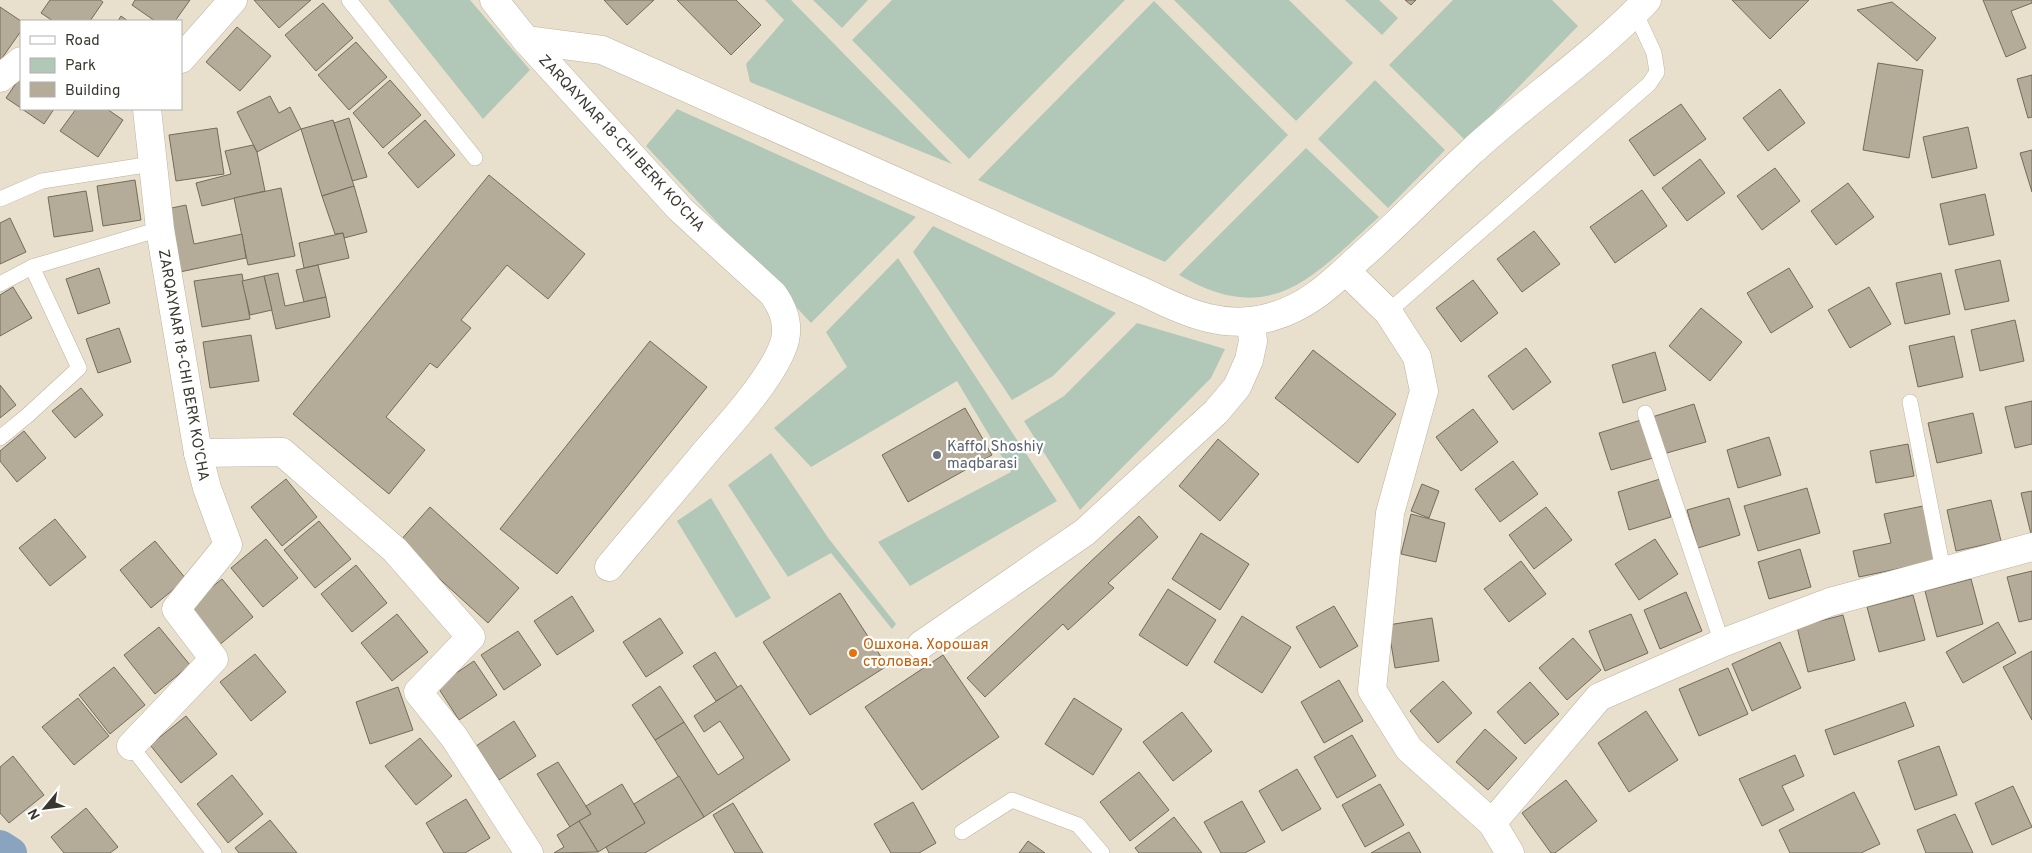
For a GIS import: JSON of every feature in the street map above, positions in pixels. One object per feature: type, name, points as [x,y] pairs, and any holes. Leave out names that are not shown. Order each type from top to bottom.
[{"type":"street","points":[[182,58],[233,0]]},
{"type":"street","name":"ZARQAYNAR 18-CHI BERK KO'CHA","points":[[494,0],[526,40],[680,209],[773,294],[783,311],[786,321],[786,332],[782,350],[743,409],[609,567]]},
{"type":"street","points":[[526,40],[602,50],[1122,282],[1171,306],[1220,322],[1251,322],[1275,316],[1302,305],[1322,292],[1398,224],[1470,152],[1613,34],[1641,6]]},
{"type":"street","points":[[0,78],[20,63]]},
{"type":"street","name":"ZARQAYNAR 18-CHI BERK KO'CHA","points":[[131,746],[214,658],[176,609],[228,545],[207,488],[198,452],[160,229],[146,110]]},
{"type":"street","points":[[1346,271],[1388,312],[1417,357],[1424,391],[1390,513],[1372,690],[1409,749],[1492,823],[1510,853]]},
{"type":"street","points":[[921,645],[1085,532],[1216,412],[1237,387],[1249,360],[1253,341],[1251,322]]},
{"type":"street","points":[[198,452],[282,452],[395,550],[471,637],[418,692],[454,737],[526,852]]},
{"type":"street","points":[[1492,823],[1599,697],[1722,643],[1830,602],[2032,547]]},
{"type":"lane","points":[[349,0],[475,158]]},
{"type":"lane","points":[[1388,312],[1649,84],[1656,72],[1654,53],[1641,6]]},
{"type":"lane","points":[[0,199],[42,181],[152,164]]},
{"type":"lane","name":"ZARQAYNAR 18-CHI BERK KO'CHA","points":[[0,284],[32,267],[160,229]]},
{"type":"lane","points":[[0,438],[79,368],[32,267]]},
{"type":"lane","points":[[1910,402],[1943,570]]},
{"type":"lane","points":[[1645,413],[1722,643]]},
{"type":"lane","name":"ZARQAYNAR 18-CHI BERK KO'CHA","points":[[131,746],[214,853]]},
{"type":"lane","points":[[962,832],[1012,800],[1078,825],[1102,853]]},
{"type":"green space","points":[[388,0],[470,0],[530,70],[483,119]]},
{"type":"green space","points":[[765,0],[791,0],[952,164],[750,82],[746,64],[784,20]]},
{"type":"green space","points":[[813,0],[868,0],[842,28]]},
{"type":"green space","points":[[892,0],[1125,0],[969,159],[852,40]]},
{"type":"green space","points":[[1174,0],[1289,0],[1353,63],[1296,121]]},
{"type":"green space","points":[[1345,0],[1379,0],[1398,18],[1382,35]]},
{"type":"green space","points":[[1453,0],[1552,0],[1578,26],[1466,141],[1389,65]]},
{"type":"green space","points":[[1154,1],[1288,135],[1165,262],[978,180]]},
{"type":"green space","points":[[1375,80],[1445,150],[1388,208],[1318,139]]},
{"type":"green space","points":[[677,109],[916,217],[811,323],[646,146]]},
{"type":"green space","points":[[1306,148],[1379,217],[1333,259],[1311,276],[1289,289],[1265,296],[1240,297],[1212,290],[1179,275]]},
{"type":"green space","points":[[933,226],[1116,313],[1053,376],[1012,400],[913,252]]},
{"type":"green space","points":[[898,258],[1057,501],[910,586],[878,542],[1011,472],[957,381],[811,467],[774,428],[847,367],[826,332]]},
{"type":"green space","points":[[1137,323],[1225,349],[1211,378],[1080,510],[1024,421],[1064,396]]},
{"type":"green space","points":[[771,453],[829,539],[896,624],[892,629],[831,553],[788,577],[728,485]]},
{"type":"green space","points":[[711,498],[771,598],[736,618],[677,521]]},
{"type":"building","points":[[50,0],[100,0],[103,2],[91,20],[52,20],[41,13]]},
{"type":"building","points":[[135,0],[190,0],[176,20],[154,20],[132,5]]},
{"type":"building","points":[[254,0],[311,0],[279,28]]},
{"type":"building","points":[[604,0],[654,0],[627,25]]},
{"type":"building","points":[[677,0],[736,0],[761,25],[731,55]]},
{"type":"building","points":[[1405,0],[1416,0],[1411,5]]},
{"type":"building","points":[[1732,0],[1809,0],[1770,39]]},
{"type":"building","points":[[1983,0],[2032,0],[2032,3],[2011,11],[2026,48],[2006,57]]},
{"type":"building","points":[[1892,2],[1936,38],[1917,61],[1857,10]]},
{"type":"building","points":[[323,3],[353,38],[316,71],[285,35]]},
{"type":"building","points":[[0,7],[20,20],[20,32],[0,61]]},
{"type":"building","points":[[121,16],[127,20],[119,20]]},
{"type":"building","points":[[237,27],[271,56],[240,91],[206,62]]},
{"type":"building","points":[[356,42],[387,77],[349,110],[318,75]]},
{"type":"building","points":[[1878,63],[1923,70],[1909,158],[1863,150]]},
{"type":"building","points":[[2032,75],[2032,117],[2028,118],[2017,79]]},
{"type":"building","points":[[20,77],[20,107],[6,98]]},
{"type":"building","points":[[390,80],[421,115],[383,148],[353,113]]},
{"type":"building","points":[[1780,89],[1805,123],[1768,151],[1743,118]]},
{"type":"building","points":[[270,96],[279,113],[290,107],[301,129],[257,152],[237,112]]},
{"type":"building","points":[[1681,104],[1706,139],[1654,176],[1629,140]]},
{"type":"building","points":[[23,110],[53,110],[44,124]]},
{"type":"building","points":[[75,110],[108,110],[123,120],[98,157],[60,131]]},
{"type":"building","points":[[349,118],[367,177],[352,181],[334,123]]},
{"type":"building","points":[[333,120],[354,186],[322,196],[301,129]]},
{"type":"building","points":[[425,120],[455,155],[418,188],[388,153]]},
{"type":"building","points":[[1968,127],[1977,168],[1932,178],[1923,137]]},
{"type":"building","points":[[217,128],[224,174],[176,181],[169,135]]},
{"type":"building","points":[[253,145],[257,152],[265,191],[202,206],[196,183],[231,174],[225,151]]},
{"type":"building","points":[[2032,150],[2032,192],[2020,153]]},
{"type":"building","points":[[1700,159],[1725,193],[1687,221],[1662,188]]},
{"type":"building","points":[[1775,168],[1800,201],[1762,230],[1737,196]]},
{"type":"building","points":[[489,175],[585,254],[548,299],[507,265],[461,320],[471,328],[437,368],[430,363],[386,417],[425,450],[389,494],[293,414]]},
{"type":"building","points":[[135,180],[141,220],[103,226],[97,186]]},
{"type":"building","points":[[1848,183],[1874,217],[1836,245],[1811,211]]},
{"type":"building","points":[[354,186],[367,232],[344,238],[343,233],[335,234],[322,196]]},
{"type":"building","points":[[281,188],[295,256],[248,265],[234,198]]},
{"type":"building","points":[[1642,190],[1667,226],[1615,263],[1590,227]]},
{"type":"building","points":[[86,191],[93,231],[54,237],[48,197]]},
{"type":"building","points":[[1985,194],[1994,235],[1949,245],[1940,204]]},
{"type":"building","points":[[186,205],[194,244],[242,234],[246,258],[175,273],[162,210]]},
{"type":"building","points":[[10,218],[26,252],[0,264],[0,223]]},
{"type":"building","points":[[1534,231],[1560,264],[1522,292],[1497,259]]},
{"type":"building","points":[[343,233],[349,258],[304,268],[299,243]]},
{"type":"building","points":[[2000,260],[2009,301],[1965,310],[1955,270]]},
{"type":"building","points":[[318,265],[326,297],[304,302],[296,270]]},
{"type":"building","points":[[99,268],[110,303],[78,314],[66,279]]},
{"type":"building","points":[[1789,268],[1813,307],[1771,333],[1747,293]]},
{"type":"building","points":[[278,273],[285,306],[326,297],[330,317],[276,329],[264,276]]},
{"type":"building","points":[[1941,273],[1950,314],[1905,324],[1896,283]]},
{"type":"building","points":[[242,274],[250,319],[202,327],[194,281]]},
{"type":"building","points":[[264,276],[272,310],[250,315],[242,281]]},
{"type":"building","points":[[1473,280],[1498,313],[1461,342],[1436,308]]},
{"type":"building","points":[[13,287],[32,318],[0,336],[0,295]]},
{"type":"building","points":[[1869,287],[1891,324],[1850,348],[1828,310]]},
{"type":"building","points":[[1701,308],[1742,342],[1710,381],[1669,346]]},
{"type":"building","points":[[2015,320],[2024,361],[1980,371],[1971,330]]},
{"type":"building","points":[[119,328],[131,362],[98,373],[86,339]]},
{"type":"building","points":[[251,335],[259,381],[210,388],[203,342]]},
{"type":"building","points":[[1954,336],[1963,377],[1918,387],[1909,346]]},
{"type":"building","points":[[650,341],[707,387],[557,574],[500,529]]},
{"type":"building","points":[[1526,348],[1551,382],[1513,410],[1488,376]]},
{"type":"building","points":[[1313,350],[1396,414],[1358,463],[1275,398]]},
{"type":"building","points":[[1655,352],[1666,390],[1623,403],[1612,365]]},
{"type":"building","points":[[0,385],[16,405],[0,418]]},
{"type":"building","points":[[81,388],[103,415],[75,438],[52,411]]},
{"type":"building","points":[[2032,401],[2032,444],[2015,448],[2005,407]]},
{"type":"building","points":[[1694,404],[1706,442],[1663,454],[1652,417]]},
{"type":"building","name":"Kaffol Shoshiy maqbarasi","points":[[965,408],[992,455],[908,502],[882,455]]},
{"type":"building","points":[[1473,409],[1498,442],[1461,471],[1436,437]]},
{"type":"building","points":[[1973,413],[1982,453],[1937,463],[1928,423]]},
{"type":"building","points":[[1641,420],[1653,458],[1611,470],[1599,433]]},
{"type":"building","points":[[24,431],[46,458],[17,482],[0,461],[0,451]]},
{"type":"building","points":[[1769,437],[1781,475],[1738,488],[1727,450]]},
{"type":"building","points":[[1218,439],[1259,474],[1220,521],[1179,486]]},
{"type":"building","points":[[1908,444],[1914,476],[1876,483],[1870,451]]},
{"type":"building","points":[[1513,461],[1538,494],[1500,522],[1475,489]]},
{"type":"building","points":[[286,479],[317,517],[282,546],[251,507]]},
{"type":"building","points":[[1660,479],[1671,517],[1629,530],[1618,492]]},
{"type":"building","points":[[1422,484],[1439,491],[1429,518],[1411,511]]},
{"type":"building","points":[[1807,488],[1820,533],[1758,551],[1744,506]]},
{"type":"building","points":[[2032,491],[2032,534],[2031,534],[2021,493]]},
{"type":"building","points":[[1729,498],[1740,535],[1698,548],[1687,510]]},
{"type":"building","points":[[1991,500],[2001,541],[1956,551],[1947,510]]},
{"type":"building","points":[[1923,506],[1935,561],[1859,577],[1853,551],[1891,543],[1884,514]]},
{"type":"building","points":[[430,507],[519,588],[488,623],[399,542]]},
{"type":"building","points":[[1546,507],[1572,540],[1534,569],[1509,535]]},
{"type":"building","points":[[1411,514],[1445,523],[1436,562],[1401,554]]},
{"type":"building","points":[[1139,516],[1158,537],[1108,583],[1114,588],[1068,630],[1063,624],[985,697],[967,678]]},
{"type":"building","points":[[55,519],[86,557],[50,586],[19,548]]},
{"type":"building","points":[[319,521],[351,559],[315,588],[284,550]]},
{"type":"building","points":[[1201,533],[1249,564],[1220,610],[1172,579]]},
{"type":"building","points":[[266,539],[298,578],[263,607],[231,568]]},
{"type":"building","points":[[1655,539],[1678,574],[1639,600],[1615,564]]},
{"type":"building","points":[[155,541],[186,579],[151,608],[120,570]]},
{"type":"building","points":[[1800,549],[1811,587],[1769,599],[1758,562]]},
{"type":"building","points":[[1521,561],[1546,594],[1509,622],[1484,589]]},
{"type":"building","points":[[356,565],[387,603],[352,632],[321,594]]},
{"type":"building","points":[[2032,571],[2032,619],[2019,622],[2007,577]]},
{"type":"building","points":[[222,579],[253,617],[218,646],[187,607]]},
{"type":"building","points":[[1971,579],[1983,624],[1937,637],[1925,591]]},
{"type":"building","points":[[1168,589],[1216,620],[1187,666],[1139,635]]},
{"type":"building","points":[[1686,592],[1702,631],[1660,649],[1644,610]]},
{"type":"building","points":[[840,593],[887,666],[810,715],[763,642]]},
{"type":"building","points":[[1913,595],[1925,640],[1879,652],[1867,607]]},
{"type":"building","points":[[572,596],[594,631],[557,655],[534,621]]},
{"type":"building","points":[[1334,606],[1358,646],[1320,668],[1296,627]]},
{"type":"building","points":[[397,614],[428,652],[392,681],[361,643]]},
{"type":"building","points":[[1631,614],[1648,653],[1605,671],[1589,631]]},
{"type":"building","points":[[1843,615],[1855,660],[1808,672],[1797,627]]},
{"type":"building","points":[[1242,616],[1291,647],[1262,693],[1214,662]]},
{"type":"building","points":[[660,618],[683,653],[646,677],[623,642]]},
{"type":"building","points":[[1432,618],[1439,661],[1395,668],[1388,625]]},
{"type":"building","points":[[1998,622],[2016,653],[1963,683],[1946,652]]},
{"type":"building","points":[[159,627],[190,665],[155,694],[124,655]]},
{"type":"building","points":[[518,631],[541,665],[504,690],[481,655]]},
{"type":"building","points":[[1573,638],[1601,670],[1567,700],[1539,668]]},
{"type":"building","points":[[1780,642],[1801,688],[1752,711],[1732,664]]},
{"type":"building","points":[[2032,651],[2032,720],[2003,667]]},
{"type":"building","points":[[715,652],[738,688],[716,701],[693,666]]},
{"type":"building","points":[[255,654],[286,692],[251,721],[220,682]]},
{"type":"building","points":[[943,655],[999,737],[922,790],[865,707]]},
{"type":"building","points":[[474,661],[497,695],[459,720],[437,686]]},
{"type":"building","points":[[114,667],[145,705],[110,734],[79,695]]},
{"type":"building","points":[[1728,668],[1748,714],[1699,736],[1679,689]]},
{"type":"building","points":[[1339,680],[1363,721],[1324,743],[1301,702]]},
{"type":"building","points":[[1443,681],[1472,713],[1438,743],[1410,711]]},
{"type":"building","points":[[1530,682],[1559,714],[1525,744],[1497,712]]},
{"type":"building","points":[[741,685],[790,760],[704,817],[655,740],[684,722],[718,775],[744,758],[720,721],[704,732],[694,716]]},
{"type":"building","points":[[660,686],[684,722],[655,740],[632,705]]},
{"type":"building","points":[[398,687],[413,730],[370,744],[356,702]]},
{"type":"building","points":[[78,698],[109,736],[74,765],[42,727]]},
{"type":"building","points":[[1074,698],[1122,729],[1093,775],[1045,744]]},
{"type":"building","points":[[1905,702],[1914,726],[1834,755],[1825,730]]},
{"type":"building","points":[[1646,711],[1678,760],[1629,792],[1598,743]]},
{"type":"building","points":[[1182,712],[1212,751],[1173,781],[1143,742]]},
{"type":"building","points":[[186,716],[217,754],[181,783],[150,745]]},
{"type":"building","points":[[514,721],[536,756],[499,780],[476,746]]},
{"type":"building","points":[[1485,729],[1517,758],[1488,790],[1456,762]]},
{"type":"building","points":[[1352,735],[1376,776],[1337,798],[1314,757]]},
{"type":"building","points":[[420,738],[452,776],[416,805],[385,766]]},
{"type":"building","points":[[1939,746],[1957,795],[1915,810],[1898,761]]},
{"type":"building","points":[[1795,755],[1804,776],[1782,786],[1794,810],[1762,826],[1739,779]]},
{"type":"building","points":[[13,756],[44,795],[9,823],[0,813],[0,767]]},
{"type":"building","points":[[558,762],[591,814],[570,827],[537,774]]},
{"type":"building","points":[[1297,769],[1321,809],[1282,831],[1259,791]]},
{"type":"building","points":[[1139,772],[1169,810],[1130,841],[1100,802]]},
{"type":"building","points":[[232,775],[263,814],[228,843],[197,804]]},
{"type":"building","points":[[679,776],[704,817],[645,853],[609,853],[606,847],[645,823],[634,804]]},
{"type":"building","points":[[1566,780],[1597,821],[1555,853],[1551,853],[1522,813]]},
{"type":"building","points":[[622,784],[645,823],[598,852],[579,821],[591,814],[586,806]]},
{"type":"building","points":[[1380,784],[1404,825],[1365,847],[1342,805]]},
{"type":"building","points":[[2013,786],[2032,827],[1992,845],[1975,803]]},
{"type":"building","points":[[1854,792],[1880,844],[1861,853],[1790,853],[1779,830]]},
{"type":"building","points":[[466,799],[490,838],[465,853],[444,853],[426,823]]},
{"type":"building","points":[[1242,801],[1265,842],[1245,853],[1221,853],[1204,822]]},
{"type":"building","points":[[913,802],[936,843],[919,853],[891,853],[874,824]]},
{"type":"building","points":[[733,803],[763,853],[735,853],[713,815]]},
{"type":"building","points":[[86,808],[118,847],[110,853],[64,853],[51,837]]},
{"type":"building","points":[[1955,814],[1973,853],[1926,853],[1917,830]]},
{"type":"building","points":[[1174,817],[1202,853],[1139,853],[1135,848]]},
{"type":"building","points":[[270,820],[297,853],[239,853],[235,848]]},
{"type":"building","points":[[579,821],[598,852],[554,853],[564,847],[557,835]]},
{"type":"building","points":[[1409,832],[1421,853],[1371,853]]},
{"type":"building","points":[[1028,841],[1045,853],[1019,853]]},
{"type":"waterway","points":[[0,846],[11,853]]},
{"type":"place","name":"Kaffol Shoshiy maqbarasi","points":[[937,455]]},
{"type":"place","name":"Ошхона. Хорошая столовая.","points":[[853,653]]}]
